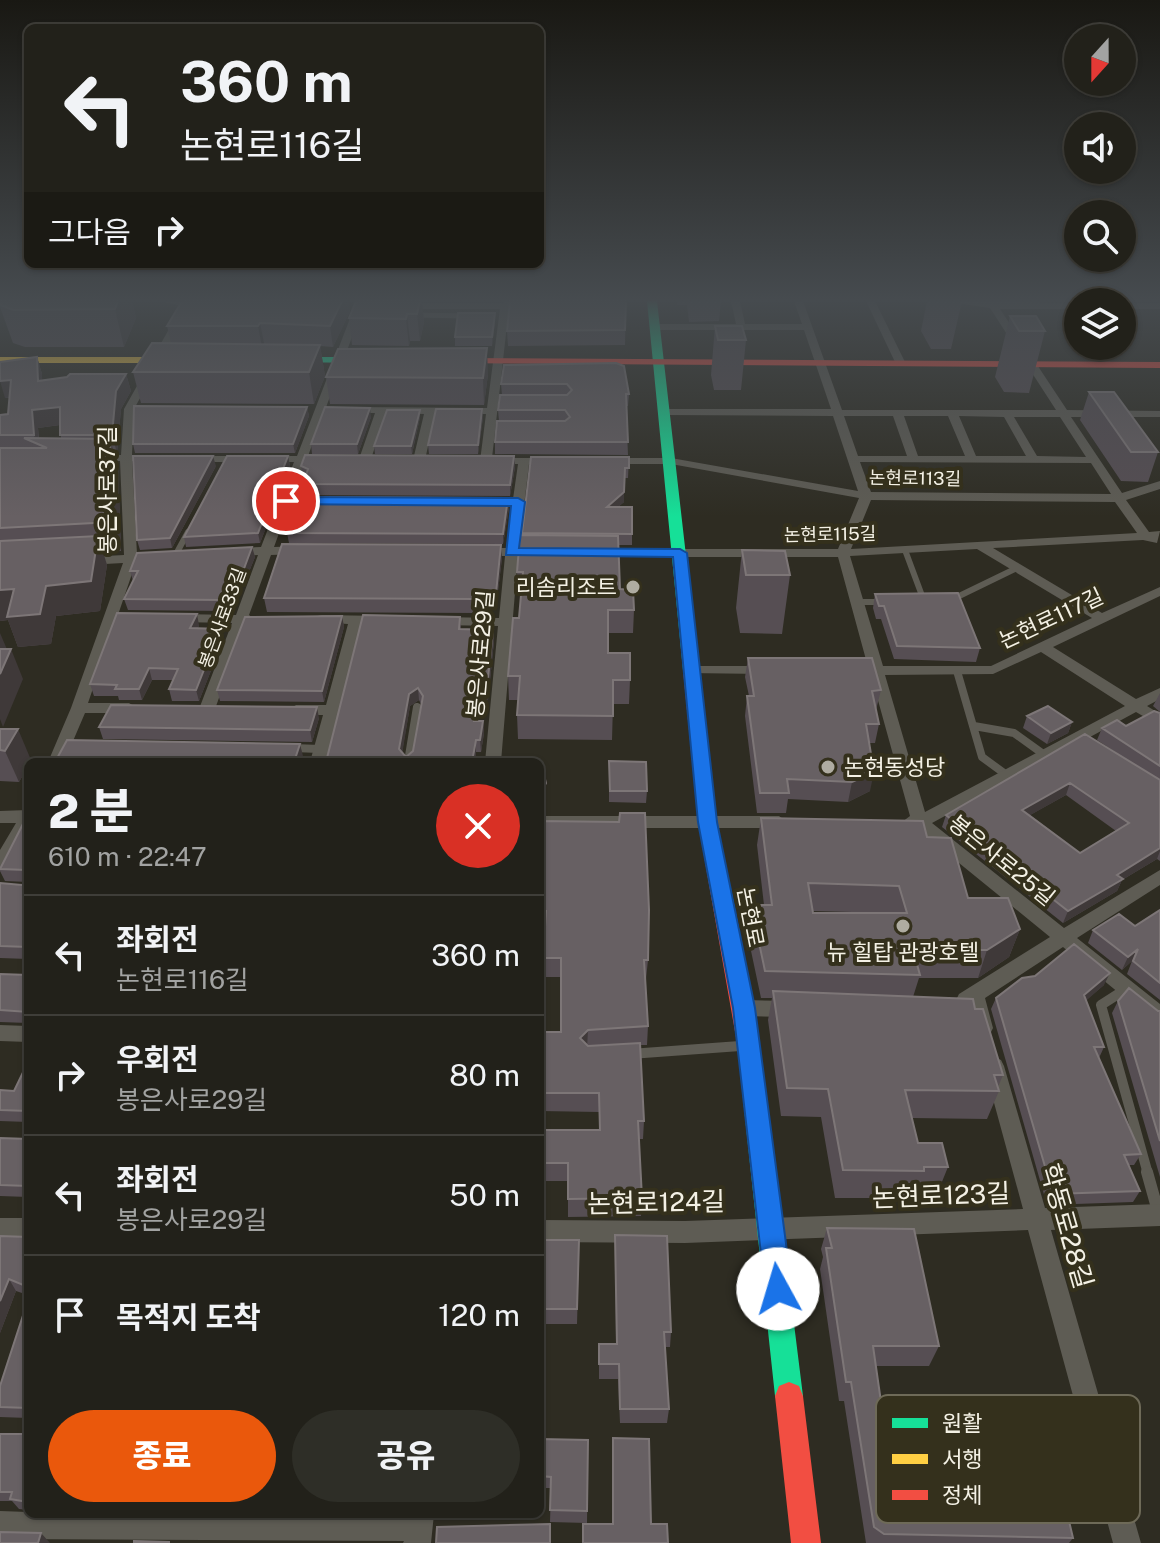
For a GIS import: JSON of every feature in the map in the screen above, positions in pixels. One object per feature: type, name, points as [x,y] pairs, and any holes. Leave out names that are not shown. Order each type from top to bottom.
[{"type":"main road","name":"논현로","points":[[660,373],[707,822],[744,1008],[772,1227],[806,1543]]},
{"type":"street","name":"봉은사로37길","points":[[58,758],[117,617],[131,559],[126,458],[129,409],[147,373]]},
{"type":"street","name":"봉은사로33길","points":[[208,709],[334,373]]},
{"type":"street","points":[[496,373],[488,428],[479,460],[568,461]]},
{"type":"street","points":[[825,373],[866,496],[843,553]]},
{"type":"street","points":[[1034,373],[1119,498],[1160,543]]},
{"type":"street","points":[[303,410],[430,410],[490,406]]},
{"type":"street","name":"봉은사로37길","points":[[129,409],[144,409]]},
{"type":"street","points":[[365,459],[382,410]]},
{"type":"street","points":[[419,460],[430,410]]},
{"type":"street","points":[[664,412],[1160,414]]},
{"type":"street","points":[[897,413],[914,459]]},
{"type":"street","points":[[952,413],[972,459]]},
{"type":"street","points":[[1007,413],[1033,459]]},
{"type":"street","points":[[79,458],[169,459]]},
{"type":"street","points":[[183,459],[334,459]]},
{"type":"street","points":[[349,459],[378,459]]},
{"type":"street","points":[[854,459],[1094,460]]},
{"type":"street","points":[[406,460],[433,460]]},
{"type":"street","name":"봉은사로29길","points":[[493,758],[511,552],[524,461]]},
{"type":"street","name":"논현로113길","points":[[597,461],[671,461],[866,496],[1119,498],[1160,485]]},
{"type":"street","name":"논현로115길","points":[[588,553],[843,553],[1153,535]]},
{"type":"street","points":[[979,545],[1101,618]]},
{"type":"street","points":[[221,553],[313,550]]},
{"type":"street","points":[[466,552],[557,553]]},
{"type":"street","name":"봉은사로25길","points":[[843,553],[920,822],[1160,1015]]},
{"type":"street","points":[[73,562],[190,555]]},
{"type":"street","name":"논현로117길","points":[[846,671],[993,670],[1160,591]]},
{"type":"street","points":[[168,618],[269,619]]},
{"type":"street","points":[[313,619],[505,622]]},
{"type":"street","points":[[319,756],[356,620]]},
{"type":"street","points":[[1041,646],[1160,721]]},
{"type":"street","points":[[692,670],[784,670]]},
{"type":"street","points":[[889,822],[920,822],[1046,756],[1088,743],[1136,706],[1160,693]]},
{"type":"street","points":[[79,708],[150,709]]},
{"type":"street","points":[[284,710],[331,710]]},
{"type":"street","points":[[0,817],[24,817]]},
{"type":"street","points":[[544,822],[798,822]]},
{"type":"street","points":[[0,865],[24,824]]},
{"type":"street","points":[[944,1014],[1160,876]]},
{"type":"street","name":"학동로28길","points":[[974,995],[1085,1395]]},
{"type":"street","points":[[744,1008],[806,1010]]},
{"type":"street","points":[[0,1033],[24,1034]]},
{"type":"street","name":"논현로123길","points":[[772,1227],[1160,1215]]},
{"type":"street","name":"논현로124길","points":[[544,1231],[772,1227]]},
{"type":"street","points":[[0,1229],[24,1229]]},
{"type":"street","points":[[0,1525],[79,1520],[205,1534],[418,1528]]},
{"type":"street","name":"학동로28길","points":[[1121,1523],[1127,1543]]},
{"type":"lane","points":[[490,406],[506,401]]},
{"type":"lane","points":[[488,428],[503,428]]},
{"type":"lane","points":[[219,473],[226,459]]},
{"type":"lane","points":[[286,501],[301,501]]},
{"type":"lane","points":[[502,502],[518,502]]},
{"type":"lane","points":[[175,556],[189,528]]},
{"type":"lane","points":[[905,550],[924,602]]},
{"type":"lane","points":[[948,602],[1017,568]]},
{"type":"lane","points":[[857,602],[897,602]]},
{"type":"lane","points":[[911,602],[936,602]]},
{"type":"lane","points":[[957,671],[982,757],[1009,776]]},
{"type":"lane","points":[[409,758],[417,707]]},
{"type":"lane","points":[[974,726],[1014,733],[1046,756]]},
{"type":"lane","points":[[65,745],[81,745]]},
{"type":"lane","points":[[289,748],[319,756]]},
{"type":"lane","name":"논현로123길","points":[[1126,989],[1101,1005],[1160,1215]]},
{"type":"lane","points":[[617,1055],[749,1046]]},
{"type":"building","points":[[0,373],[38,373],[38,381],[70,374],[126,374],[116,391],[112,435],[60,435],[60,407],[32,410],[34,435],[0,435],[0,415],[8,414],[11,380],[0,381]]},
{"type":"building","points":[[328,373],[484,373],[483,378],[326,377]]},
{"type":"building","points":[[503,373],[625,373],[629,394],[626,394],[628,442],[495,442],[497,421],[565,421],[570,417],[565,410],[498,410],[500,395],[567,395],[572,390],[567,384],[501,384]]},
{"type":"building","points":[[1089,392],[1114,392],[1158,452],[1131,452]]},
{"type":"building","points":[[134,406],[307,407],[293,444],[133,444]]},
{"type":"building","points":[[325,407],[370,408],[357,444],[311,444]]},
{"type":"building","points":[[436,409],[482,409],[478,445],[428,445]]},
{"type":"building","points":[[387,410],[420,410],[411,446],[374,446]]},
{"type":"building","points":[[24,438],[110,439],[112,522],[0,528],[0,448],[47,448]]},
{"type":"building","points":[[305,455],[514,456],[510,485],[303,484],[308,469],[301,466]]},
{"type":"building","points":[[133,456],[213,456],[170,538],[137,540]]},
{"type":"building","points":[[227,456],[288,456],[258,533],[184,537]]},
{"type":"building","points":[[531,457],[629,457],[629,468],[625,468],[624,492],[607,507],[632,507],[632,534],[522,533]]},
{"type":"building","points":[[299,497],[508,498],[503,534],[287,533]]},
{"type":"building","points":[[520,535],[618,536],[620,589],[633,590],[634,610],[608,610],[608,653],[630,653],[630,680],[613,680],[613,716],[517,715],[520,676],[508,676],[513,618],[519,618],[523,572],[517,572]]},
{"type":"building","points":[[98,536],[91,581],[46,586],[40,614],[7,617],[14,589],[0,590],[0,541]]},
{"type":"building","points":[[282,544],[501,545],[496,593],[477,594],[476,599],[264,598]]},
{"type":"building","points":[[252,547],[242,574],[234,574],[222,600],[124,599],[138,571],[130,571],[137,553]]},
{"type":"building","points":[[742,550],[785,551],[790,575],[746,575]]},
{"type":"building","points":[[958,593],[980,648],[897,646],[884,606],[879,606],[875,594]]},
{"type":"building","points":[[117,613],[197,614],[190,628],[220,629],[196,690],[169,689],[178,669],[149,668],[139,689],[115,689],[117,685],[90,684]]},
{"type":"building","points":[[363,615],[460,617],[459,629],[493,630],[487,688],[478,690],[474,721],[483,721],[480,740],[476,740],[473,758],[327,758]],"holes":[[[418,688],[423,696],[413,751],[406,757],[399,749],[409,694]]]},
{"type":"building","points":[[342,616],[322,691],[217,690],[245,617]]},
{"type":"building","points":[[0,649],[11,649],[0,674]]},
{"type":"building","points":[[748,658],[872,658],[881,690],[872,691],[879,724],[866,724],[874,772],[852,782],[787,779],[789,793],[760,793],[747,696],[754,696]]},
{"type":"building","points":[[111,705],[317,707],[310,730],[99,727]]},
{"type":"building","points":[[1048,706],[1072,722],[1051,733],[1027,716]]},
{"type":"building","points":[[1154,711],[1160,713],[1160,766],[1102,728],[1117,720],[1126,726]]},
{"type":"building","points":[[0,729],[18,729],[5,751],[0,750]]},
{"type":"building","points":[[1085,734],[1160,780],[1160,848],[1117,875],[1123,879],[1068,911],[946,815]],"holes":[[[1070,783],[1129,823],[1080,853],[1022,810]]]},
{"type":"building","points":[[67,740],[300,744],[295,758],[57,758]]},
{"type":"building","points":[[609,761],[646,762],[647,791],[610,791]]},
{"type":"building","points":[[620,813],[645,813],[649,910],[648,960],[644,960],[648,1026],[588,1030],[580,1038],[588,1046],[640,1043],[644,1121],[638,1121],[642,1198],[568,1199],[568,1163],[544,1163],[544,1130],[600,1130],[599,1093],[544,1093],[544,1032],[561,1032],[561,958],[544,958],[544,821],[619,822]]},
{"type":"building","points":[[761,818],[923,821],[927,837],[951,838],[968,898],[1008,898],[1020,929],[987,950],[913,950],[920,975],[765,971],[751,905],[772,905]],"holes":[[[808,883],[899,886],[907,913],[813,913]]]},
{"type":"building","points":[[24,822],[24,870],[0,869]]},
{"type":"building","points":[[0,883],[22,885],[24,947],[0,946]]},
{"type":"building","points":[[1160,910],[1160,983],[1133,961],[1138,949],[1128,957],[1093,930],[1119,914],[1135,926]]},
{"type":"building","points":[[1074,944],[1110,973],[1084,995],[1104,1047],[1094,1047],[1141,1154],[1124,1155],[1140,1191],[1053,1194],[996,998],[1022,978],[1035,976]]},
{"type":"building","points":[[0,974],[24,975],[24,1012],[0,1010]]},
{"type":"building","points":[[1129,988],[1160,1011],[1160,1141],[1118,1001]]},
{"type":"building","points":[[773,991],[973,999],[975,1009],[983,1009],[1003,1075],[994,1075],[999,1091],[905,1090],[918,1143],[942,1143],[948,1167],[924,1167],[924,1171],[843,1170],[828,1089],[787,1088]]},
{"type":"building","points":[[24,1070],[24,1111],[0,1110],[0,1090],[14,1091]]},
{"type":"building","points":[[0,1138],[24,1139],[24,1186],[0,1185]]},
{"type":"building","points":[[827,1228],[914,1229],[939,1346],[873,1346],[880,1395],[876,1395],[876,1523],[1069,1523],[1073,1538],[884,1534],[874,1527],[851,1382],[846,1382],[826,1248],[832,1248]]},
{"type":"building","points":[[615,1235],[667,1236],[671,1332],[664,1332],[669,1409],[620,1409],[619,1364],[599,1364],[599,1344],[617,1344]]},
{"type":"building","points":[[0,1236],[24,1237],[24,1285],[9,1279],[0,1301]]},
{"type":"building","points":[[544,1240],[579,1240],[577,1309],[544,1309]]},
{"type":"building","points":[[24,1312],[24,1408],[0,1407],[0,1386]]},
{"type":"building","points":[[0,1434],[24,1434],[24,1501],[10,1499],[12,1492],[0,1492]]},
{"type":"building","points":[[613,1438],[649,1439],[651,1524],[667,1524],[668,1543],[583,1543],[583,1524],[613,1524]]},
{"type":"building","points":[[544,1439],[588,1440],[587,1511],[550,1510],[551,1477],[544,1476]]},
{"type":"building","points":[[550,1524],[550,1543],[436,1543],[437,1527]]},
{"type":"building","points":[[0,1532],[41,1533],[38,1543],[0,1543]]},
{"type":"traffic: fast","points":[[660,373],[691,670]]},
{"type":"traffic: fast","points":[[748,1043],[789,1396]]},
{"type":"traffic: jam","points":[[691,670],[707,822],[748,1043]]},
{"type":"traffic: jam","points":[[789,1396],[806,1543]]},
{"type":"place","name":"리솜리조트","points":[[633,587]]},
{"type":"place","name":"논현동성당","points":[[828,767]]},
{"type":"place","name":"뉴 힐탑 관광호텔","points":[[903,926]]},
{"type":"route","points":[[286,501],[518,502],[511,552],[680,553],[707,822],[744,1008],[778,1289]]}]
